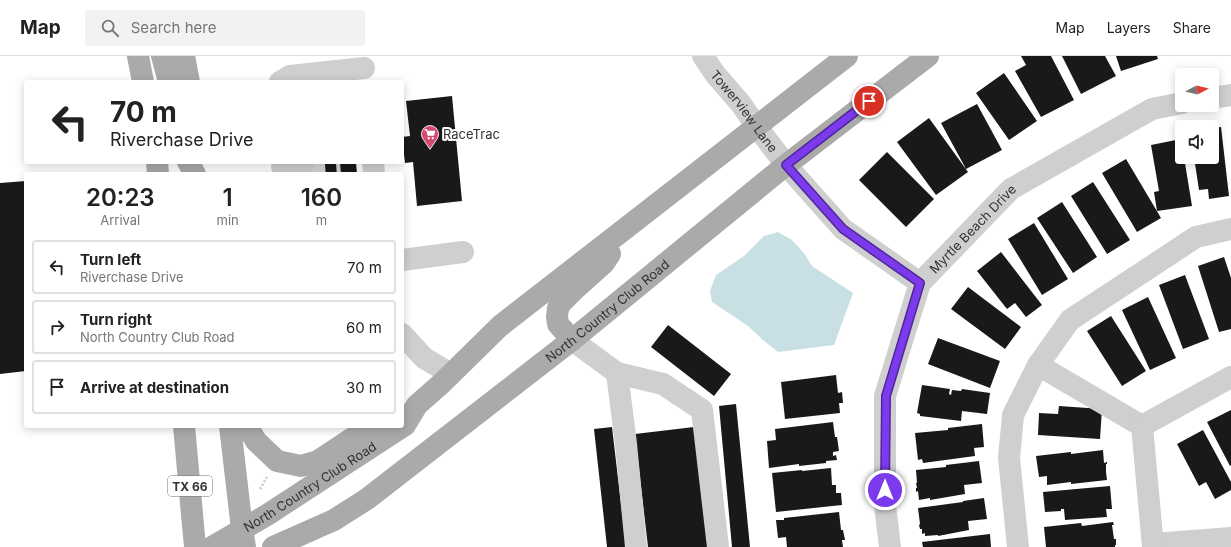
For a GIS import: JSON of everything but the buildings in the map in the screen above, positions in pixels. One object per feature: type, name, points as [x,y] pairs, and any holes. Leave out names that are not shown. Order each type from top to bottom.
[{"type":"main road","points":[[138,56],[144,80]]},
{"type":"main road","points":[[162,56],[168,80]]},
{"type":"main road","points":[[184,56],[189,80]]},
{"type":"main road","name":"North Country Club Road","points":[[404,426],[409,407],[451,374],[500,326],[847,56]]},
{"type":"main road","name":"North Country Club Road","points":[[273,547],[334,520],[367,499],[572,340],[786,165],[928,56]]},
{"type":"main road","points":[[572,340],[558,324],[558,308],[575,289],[604,263],[626,228]]},
{"type":"main road","name":"TX 66","points":[[184,428],[195,547]]},
{"type":"main road","points":[[230,428],[243,538]]},
{"type":"main road","points":[[248,428],[256,440],[277,461],[301,466],[318,461],[368,428]]},
{"type":"main road","name":"North Country Club Road","points":[[212,547],[243,538],[267,515],[400,428]]},
{"type":"street","name":"Towerview Lane","points":[[704,56],[715,74],[741,104],[756,127],[786,165],[843,229],[920,283]]},
{"type":"street","points":[[283,80],[290,76],[364,69]]},
{"type":"street","points":[[1219,97],[1231,95]]},
{"type":"street","name":"Myrtle Beach Drive","points":[[890,547],[885,505],[886,396],[920,283],[1011,189],[1152,109],[1175,104]]},
{"type":"street","points":[[282,168],[303,165]]},
{"type":"street","points":[[1018,547],[1009,458],[1014,415],[1038,365],[1070,320],[1196,236],[1231,230]]},
{"type":"street","points":[[404,260],[463,252]]},
{"type":"street","points":[[404,336],[424,358],[451,374]]},
{"type":"street","points":[[572,340],[617,373],[663,384],[702,410],[718,547]]},
{"type":"street","points":[[1038,365],[1142,426]]},
{"type":"street","points":[[617,373],[626,444],[636,547]]},
{"type":"street","points":[[1142,426],[1231,377]]},
{"type":"street","points":[[1142,426],[1153,546],[1231,538]]},
{"type":"path","points":[[260,489],[268,475]]},
{"type":"water","points":[[778,232],[792,240],[804,253],[812,266],[853,293],[834,345],[778,352],[748,326],[712,302],[710,291],[716,275],[744,256],[764,236]]},
{"type":"tunnel","points":[[303,165],[315,164]]},
{"type":"place","name":"RaceTrac","points":[[430,149]]},
{"type":"route","points":[[869,101],[786,165],[843,229],[920,283],[886,396],[885,490]]}]
